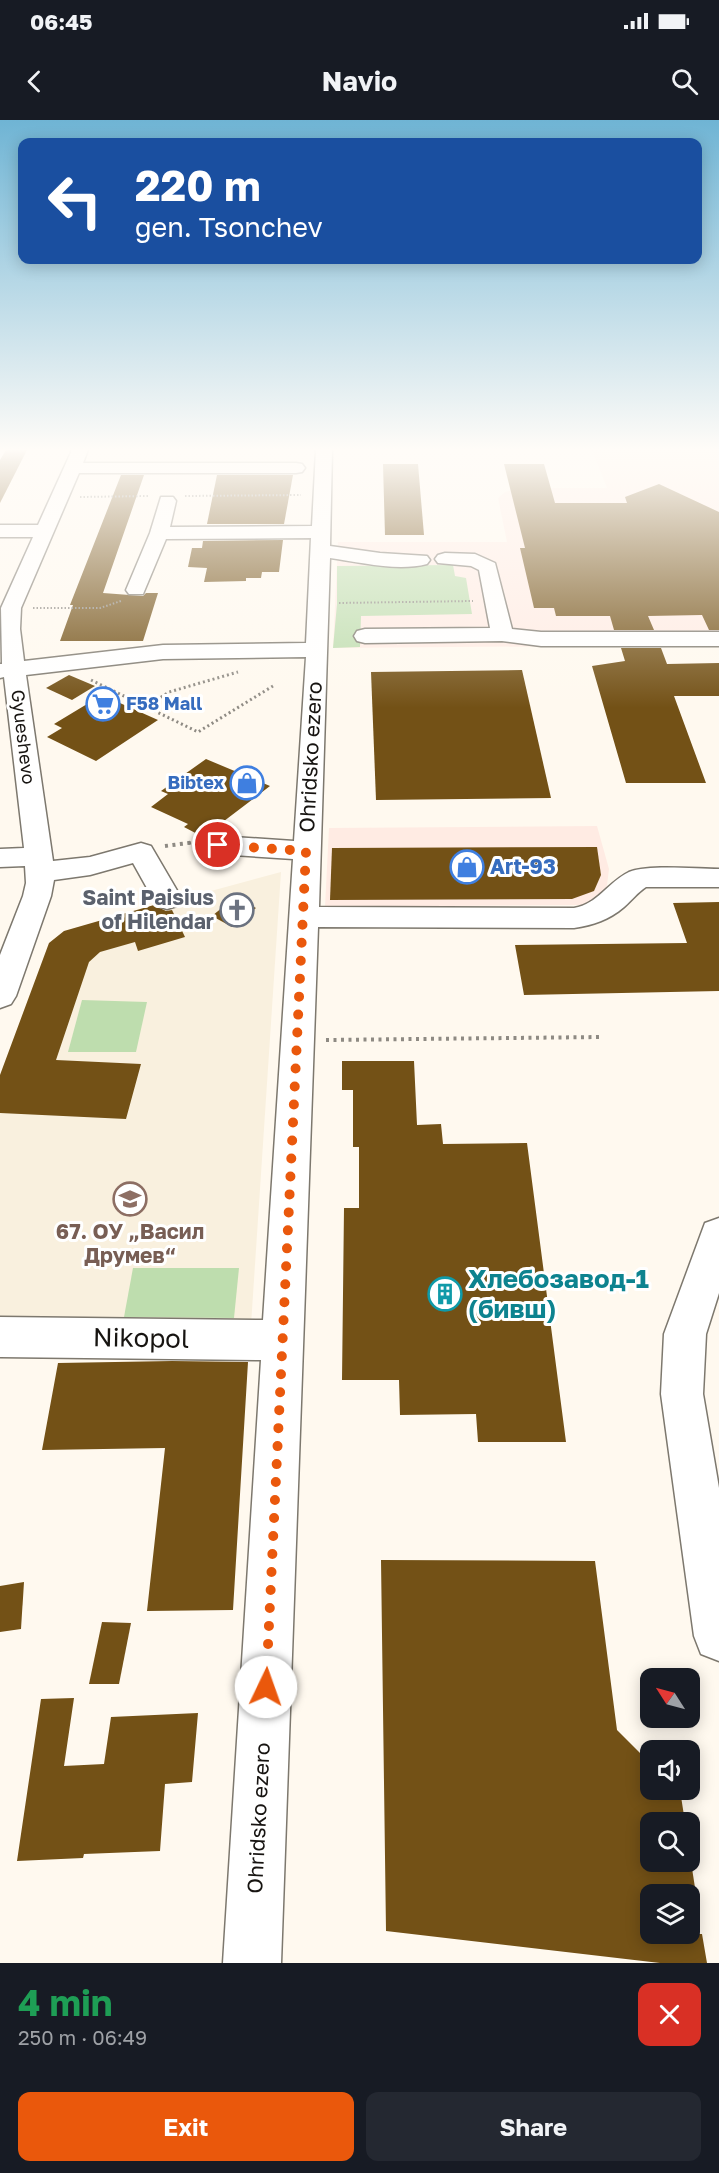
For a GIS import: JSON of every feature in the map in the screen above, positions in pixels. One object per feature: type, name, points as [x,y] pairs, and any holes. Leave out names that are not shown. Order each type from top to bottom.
[{"type":"street","name":"Gyueshevo","points":[[1,992],[36,896],[39,864],[27,762],[7,670],[11,608],[42,536]]},
{"type":"street","points":[[136,590],[158,536]]},
{"type":"street","points":[[220,536],[321,541],[380,559],[420,560]]},
{"type":"street","name":"Ohridsko ezero","points":[[252,1963],[321,536]]},
{"type":"street","points":[[445,559],[475,560],[488,567],[502,634]]},
{"type":"street","points":[[366,636],[502,634],[540,639],[719,639]]},
{"type":"street","points":[[7,670],[163,652],[317,650]]},
{"type":"street","points":[[0,762],[27,762]]},
{"type":"street","points":[[218,845],[306,851]]},
{"type":"street","points":[[0,858],[39,864],[90,866],[141,852],[167,899]]},
{"type":"street","points":[[304,917],[574,918],[591,915],[612,901],[628,885],[641,878],[719,878]]},
{"type":"street","points":[[719,1235],[685,1334],[682,1394],[719,1636]]},
{"type":"street","name":"Nikopol","points":[[0,1337],[281,1340]]},
{"type":"path","points":[[11,608],[100,608],[122,601],[136,590]]},
{"type":"path","points":[[319,604],[495,601]]},
{"type":"path","points":[[53,664],[113,689],[144,708],[198,732],[273,686]]},
{"type":"path","points":[[144,708],[169,692],[244,671]]},
{"type":"path","points":[[141,852],[148,848],[200,842],[218,845]]},
{"type":"path","points":[[297,1040],[602,1037]]},
{"type":"shaded area","points":[[506,536],[719,536],[719,645],[333,648],[338,542],[507,542]]},
{"type":"shaded area","points":[[597,826],[609,869],[607,885],[603,894],[583,905],[325,907],[329,828]]},
{"type":"shaded area","name":"67. ОУ „Васил Друмев“","points":[[281,872],[251,1325],[0,1323],[0,1075],[49,943],[64,931]]},
{"type":"green space","points":[[453,565],[455,576],[466,578],[472,614],[361,616],[360,647],[333,648],[337,604],[337,566]]},
{"type":"green space","points":[[82,1000],[147,1002],[136,1052],[68,1052]]},
{"type":"green space","points":[[133,1268],[239,1268],[234,1318],[124,1317]]},
{"type":"building","points":[[97,536],[123,536],[103,593],[143,596],[146,593],[158,593],[143,641],[60,641],[73,605],[70,605]]},
{"type":"building","points":[[522,536],[719,536],[719,630],[709,630],[702,615],[648,616],[654,630],[614,630],[610,616],[556,616],[554,608],[534,608],[520,548],[525,548]]},
{"type":"building","points":[[283,540],[279,572],[262,572],[261,578],[246,578],[246,581],[204,582],[207,568],[188,567],[192,548],[202,548],[203,541]]},
{"type":"building","points":[[621,648],[661,648],[667,664],[719,663],[719,696],[674,696],[706,783],[626,783],[592,666],[625,661]]},
{"type":"building","points":[[522,670],[551,798],[376,800],[371,672]]},
{"type":"building","points":[[69,675],[95,686],[72,700],[46,688]]},
{"type":"building","points":[[102,695],[158,720],[96,761],[47,737],[62,728],[54,724]]},
{"type":"building","points":[[206,759],[270,786],[203,837],[184,827],[188,824],[151,807],[168,794],[161,791]]},
{"type":"building","points":[[597,847],[601,875],[594,891],[572,899],[330,900],[332,848]]},
{"type":"building","name":"Saint Paisius of Hilendar","points":[[235,897],[256,908],[232,927],[212,916]]},
{"type":"building","points":[[719,902],[719,991],[524,995],[515,945],[687,943],[673,903]]},
{"type":"building","points":[[154,905],[166,911],[172,910],[185,937],[138,951],[135,942],[100,952],[89,962],[56,1060],[141,1064],[126,1119],[0,1113],[0,1075],[49,943],[64,931]]},
{"type":"building","name":"Хлебозавод-1 (бивш)","points":[[342,1061],[414,1061],[417,1125],[441,1124],[443,1144],[527,1143],[566,1442],[478,1442],[476,1414],[400,1415],[399,1380],[342,1380],[344,1208],[359,1208],[359,1147],[353,1147],[353,1090],[342,1090]]},
{"type":"building","points":[[248,1362],[233,1610],[147,1611],[165,1448],[42,1450],[58,1363]]},
{"type":"building","points":[[381,1560],[595,1561],[617,1730],[640,1753],[640,1800],[682,1800],[683,1812],[640,1812],[640,1872],[693,1872],[694,1884],[640,1884],[640,1944],[700,1944],[700,1934],[702,1934],[707,1963],[660,1963],[386,1931]]},
{"type":"building","points":[[24,1582],[21,1629],[0,1632],[0,1586]]},
{"type":"building","points":[[102,1622],[131,1623],[119,1684],[89,1684]]},
{"type":"building","points":[[74,1698],[64,1766],[104,1764],[111,1717],[198,1713],[192,1782],[165,1784],[160,1851],[84,1854],[83,1858],[17,1861],[41,1699]]},
{"type":"place","name":"F58 Mall","points":[[103,704]]},
{"type":"place","name":"Bibtex","points":[[247,783]]},
{"type":"place","name":"Art-93","points":[[467,867]]},
{"type":"place","name":"Saint Paisius of Hilendar","points":[[237,910]]},
{"type":"place","name":"67. ОУ „Васил Друмев“","points":[[130,1199]]},
{"type":"place","name":"Хлебозавод-1 (бивш)","points":[[445,1294]]},
{"type":"route","points":[[218,845],[306,851],[266,1687]]}]
